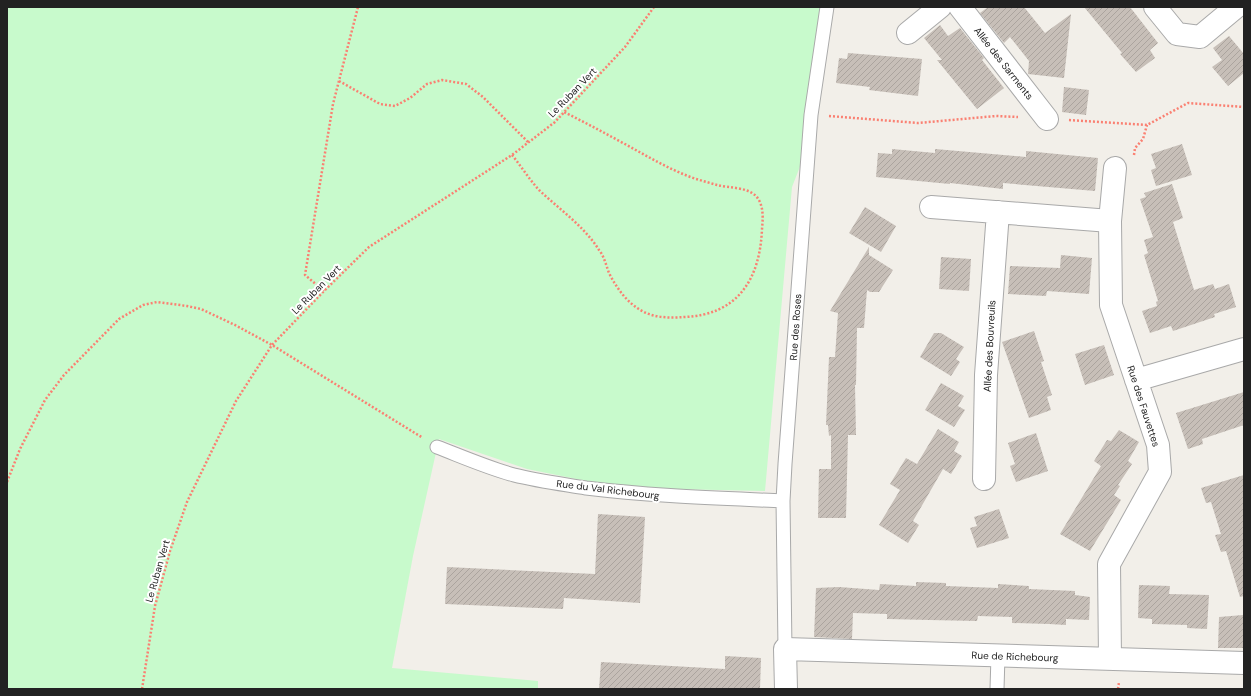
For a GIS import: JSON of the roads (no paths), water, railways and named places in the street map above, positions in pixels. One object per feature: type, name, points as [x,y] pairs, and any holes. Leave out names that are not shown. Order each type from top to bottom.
[{"type":"street","points":[[908,33],[940,7]]},
{"type":"street","name":"Allée des Sarments","points":[[960,7],[1048,119]]},
{"type":"street","points":[[1155,7],[1177,34],[1200,37],[1236,7]]},
{"type":"street","name":"Rue des Fauvettes","points":[[1110,659],[1109,564],[1160,472],[1158,445],[1111,305],[1110,221],[1115,168]]},
{"type":"street","points":[[931,207],[1110,221]]},
{"type":"street","name":"Allée des Bouvreuils","points":[[984,479],[986,375],[998,212]]},
{"type":"street","points":[[1136,380],[1244,349]]},
{"type":"street","points":[[785,649],[786,689]]},
{"type":"street","name":"Rue de Richebourg","points":[[785,649],[1244,663]]},
{"type":"lane","name":"Rue des Roses","points":[[785,649],[783,501],[785,464],[811,115],[826,7]]},
{"type":"lane","name":"Rue du Val Richebourg","points":[[437,447],[507,473],[552,483],[662,496],[783,501]]},
{"type":"lane","points":[[997,689],[998,656]]}]
